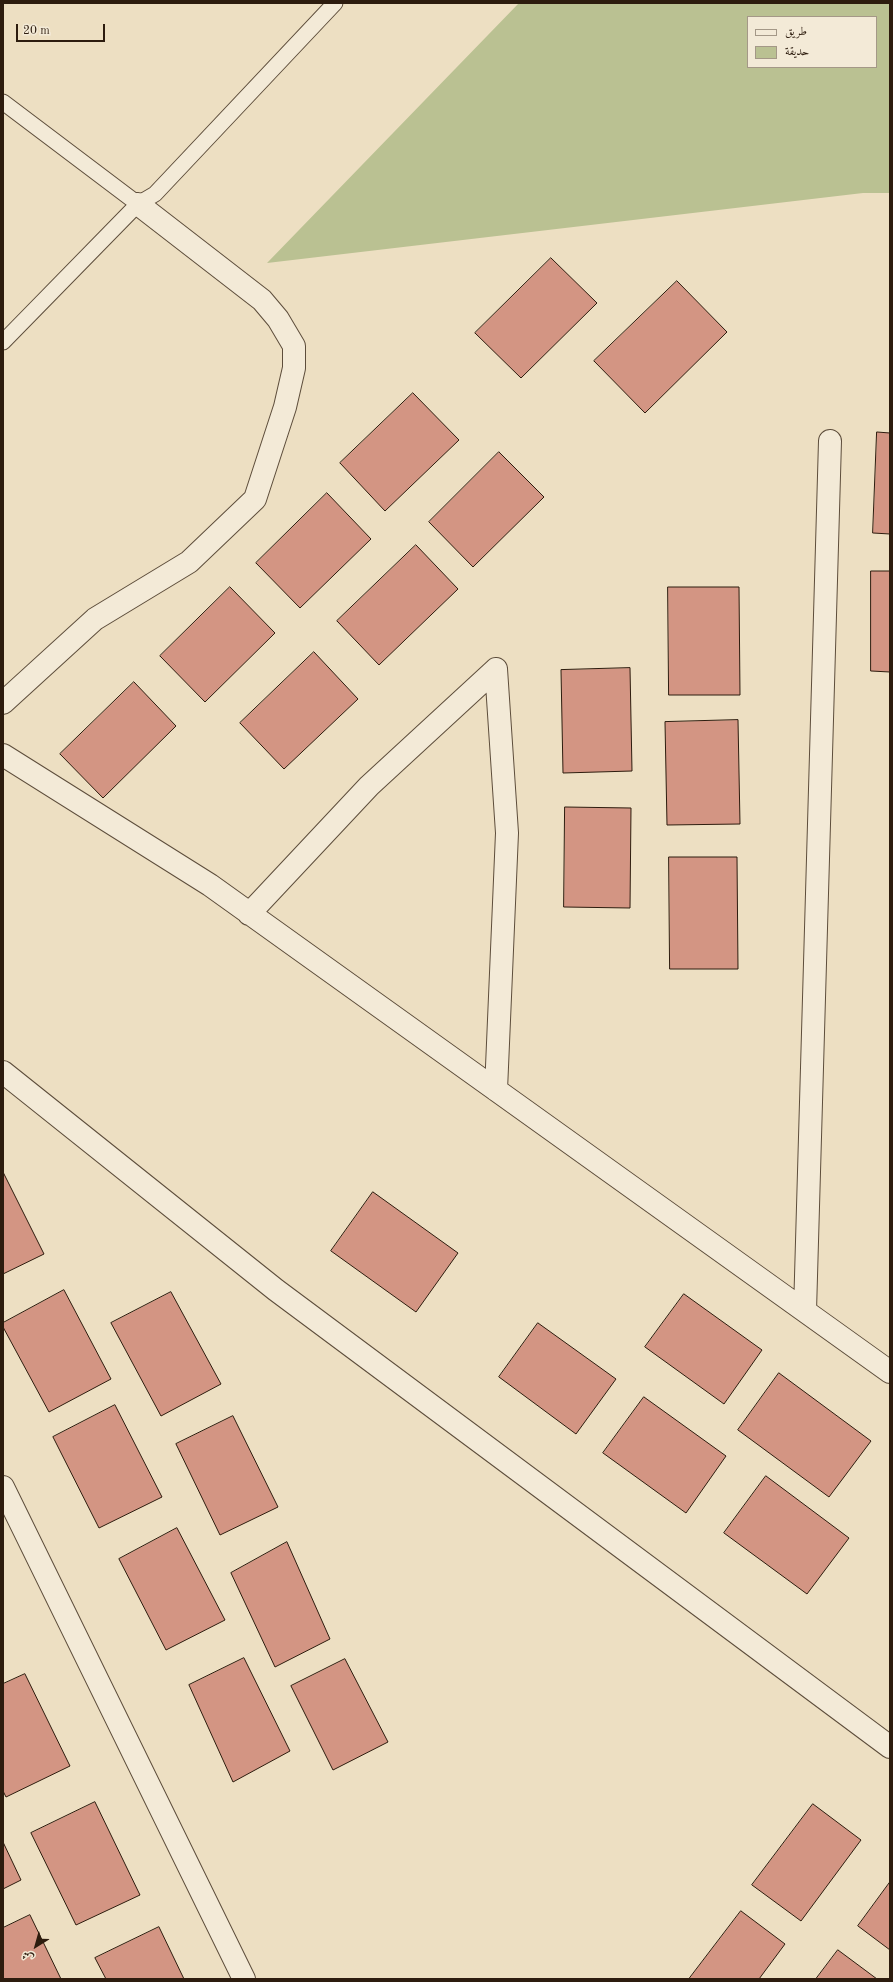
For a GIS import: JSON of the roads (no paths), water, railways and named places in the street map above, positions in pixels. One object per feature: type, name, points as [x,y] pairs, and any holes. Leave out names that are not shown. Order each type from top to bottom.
[{"type":"street","points":[[3,703],[95,619],[189,562],[255,499],[286,407],[294,368],[294,346],[278,319],[262,300],[138,204]]},
{"type":"street","points":[[805,1311],[830,441]]},
{"type":"street","points":[[249,914],[369,786],[496,669],[507,833],[496,1090]]},
{"type":"street","points":[[3,755],[210,885],[890,1372]]},
{"type":"street","points":[[3,1072],[276,1290],[890,1747]]},
{"type":"street","points":[[3,1487],[244,1979]]},
{"type":"lane","points":[[3,342],[138,204],[155,194],[335,3]]},
{"type":"lane","points":[[3,102],[138,204]]}]
